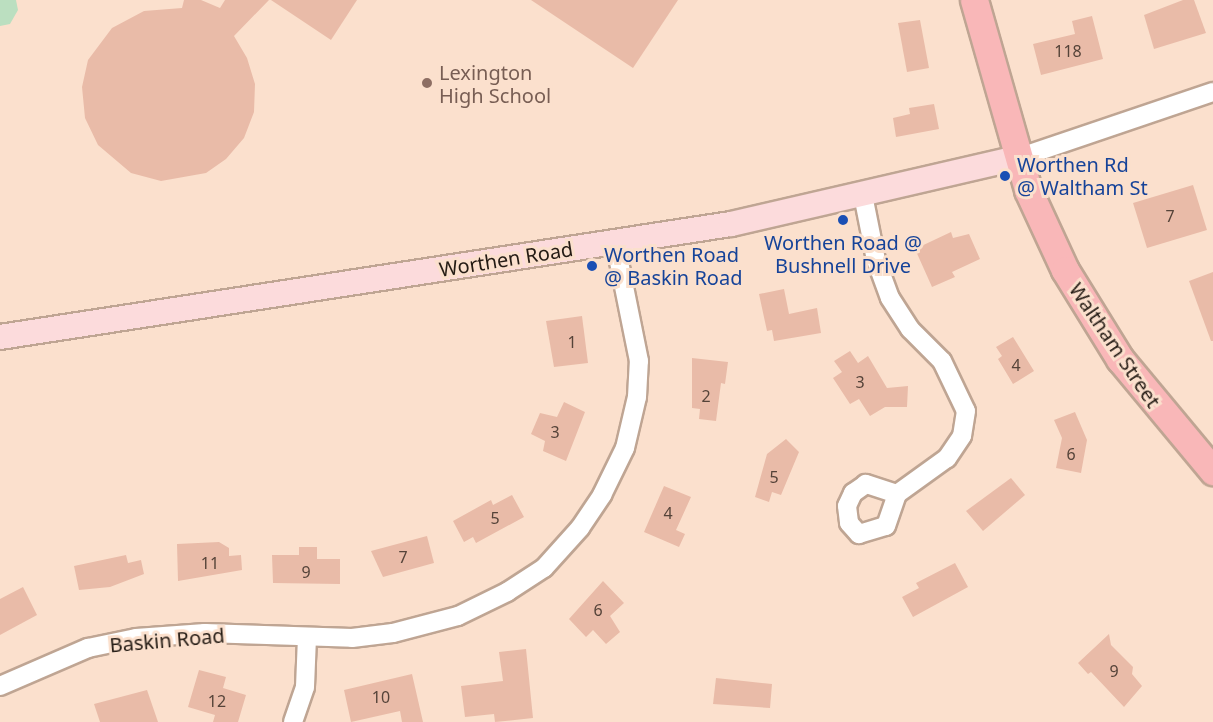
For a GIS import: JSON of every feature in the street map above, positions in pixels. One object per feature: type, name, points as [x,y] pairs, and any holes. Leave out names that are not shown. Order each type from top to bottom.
[{"type":"main road","name":"Waltham Street","points":[[974,0],[1018,158],[1065,270],[1096,324],[1154,404],[1213,471]]},
{"type":"main road","name":"Worthen Road","points":[[0,337],[731,224],[1018,158]]},
{"type":"street","name":"Worthen Road","points":[[1018,158],[1213,93]]},
{"type":"street","points":[[863,195],[876,260],[890,298],[910,329],[942,361],[966,411],[963,436],[947,458],[897,495]]},
{"type":"street","name":"Baskin Road","points":[[0,686],[76,652],[136,638],[205,633],[352,638],[393,633],[458,616],[507,592],[544,568],[580,528],[621,457],[637,397],[639,362],[615,242]]},
{"type":"street","points":[[293,722],[304,687],[307,637]]},
{"type":"green space","points":[[0,0],[16,0],[18,10],[10,24],[0,26]]},
{"type":"building","points":[[184,0],[201,0],[220,8],[225,0],[269,0],[234,36],[247,58],[255,84],[254,112],[244,138],[226,159],[206,173],[161,181],[131,173],[98,145],[85,118],[82,87],[88,60],[112,28],[144,11],[182,8]]},
{"type":"building","points":[[271,0],[357,0],[331,40]]},
{"type":"building","points":[[531,0],[678,0],[633,68]]},
{"type":"building","points":[[1183,0],[1194,0],[1206,33],[1154,49],[1144,15]]},
{"type":"building","points":[[1092,16],[1103,59],[1041,75],[1033,44],[1075,34],[1072,21]]},
{"type":"building","points":[[920,20],[929,68],[907,72],[898,23]]},
{"type":"building","points":[[934,104],[939,129],[896,137],[893,118],[910,114],[909,108]]},
{"type":"building","points":[[1193,185],[1207,230],[1147,248],[1133,203]]},
{"type":"building","points":[[951,232],[953,238],[969,234],[980,259],[952,272],[955,277],[932,287],[915,249]]},
{"type":"building","points":[[1213,272],[1213,341],[1211,341],[1189,281]]},
{"type":"building","points":[[784,289],[789,314],[817,308],[821,333],[774,341],[772,330],[767,331],[759,294]]},
{"type":"building","points":[[582,316],[588,363],[554,367],[546,321]]},
{"type":"building","points":[[1013,337],[1034,371],[1013,384],[998,359],[1002,356],[996,347]]},
{"type":"building","points":[[850,351],[858,363],[868,356],[887,388],[908,386],[907,407],[885,407],[870,416],[859,399],[850,404],[833,378],[842,372],[834,361]]},
{"type":"building","points":[[692,358],[728,362],[725,384],[721,383],[716,421],[699,419],[700,409],[692,408]]},
{"type":"building","points":[[564,402],[585,412],[566,461],[543,451],[545,441],[531,434],[540,413],[557,417]]},
{"type":"building","points":[[1075,412],[1087,440],[1081,473],[1056,468],[1062,438],[1054,420]]},
{"type":"building","points":[[786,439],[799,452],[781,495],[772,492],[769,502],[755,497],[767,454]]},
{"type":"building","points":[[1011,478],[1025,495],[983,531],[966,511]]},
{"type":"building","points":[[664,486],[691,497],[676,530],[685,534],[679,547],[644,532]]},
{"type":"building","points":[[512,495],[524,517],[476,543],[473,537],[464,542],[453,521],[491,500],[493,505]]},
{"type":"building","points":[[427,536],[434,563],[383,577],[371,551]]},
{"type":"building","points":[[219,542],[229,548],[229,556],[241,555],[242,570],[178,581],[177,544]]},
{"type":"building","points":[[299,547],[317,547],[317,559],[340,559],[340,584],[273,583],[272,555],[299,555]]},
{"type":"building","points":[[126,555],[128,563],[141,560],[144,574],[110,587],[79,590],[74,566]]},
{"type":"building","points":[[955,563],[968,587],[913,617],[902,597],[919,588],[916,583]]},
{"type":"building","points":[[603,581],[624,603],[610,616],[620,632],[606,644],[593,630],[586,637],[569,619]]},
{"type":"building","points":[[23,587],[37,615],[0,635],[0,599]]},
{"type":"building","points":[[1109,634],[1111,645],[1133,667],[1132,674],[1142,686],[1124,707],[1091,672],[1088,674],[1078,663]]},
{"type":"building","points":[[526,649],[533,718],[495,722],[494,714],[465,717],[461,686],[503,681],[499,652]]},
{"type":"building","points":[[199,670],[226,677],[223,688],[246,695],[238,722],[213,722],[215,715],[188,707]]},
{"type":"building","points":[[412,674],[423,722],[402,722],[400,711],[351,722],[344,690]]},
{"type":"building","points":[[716,678],[772,684],[770,708],[713,704]]},
{"type":"building","points":[[147,690],[158,722],[100,722],[94,704]]},
{"type":"place","name":"Lexington High School","points":[[427,83]]},
{"type":"place","name":"Worthen Rd @ Waltham St","points":[[1005,176]]},
{"type":"place","name":"Worthen Road @ Bushnell Drive","points":[[843,220]]},
{"type":"place","name":"Worthen Road @ Baskin Road","points":[[592,266]]}]
